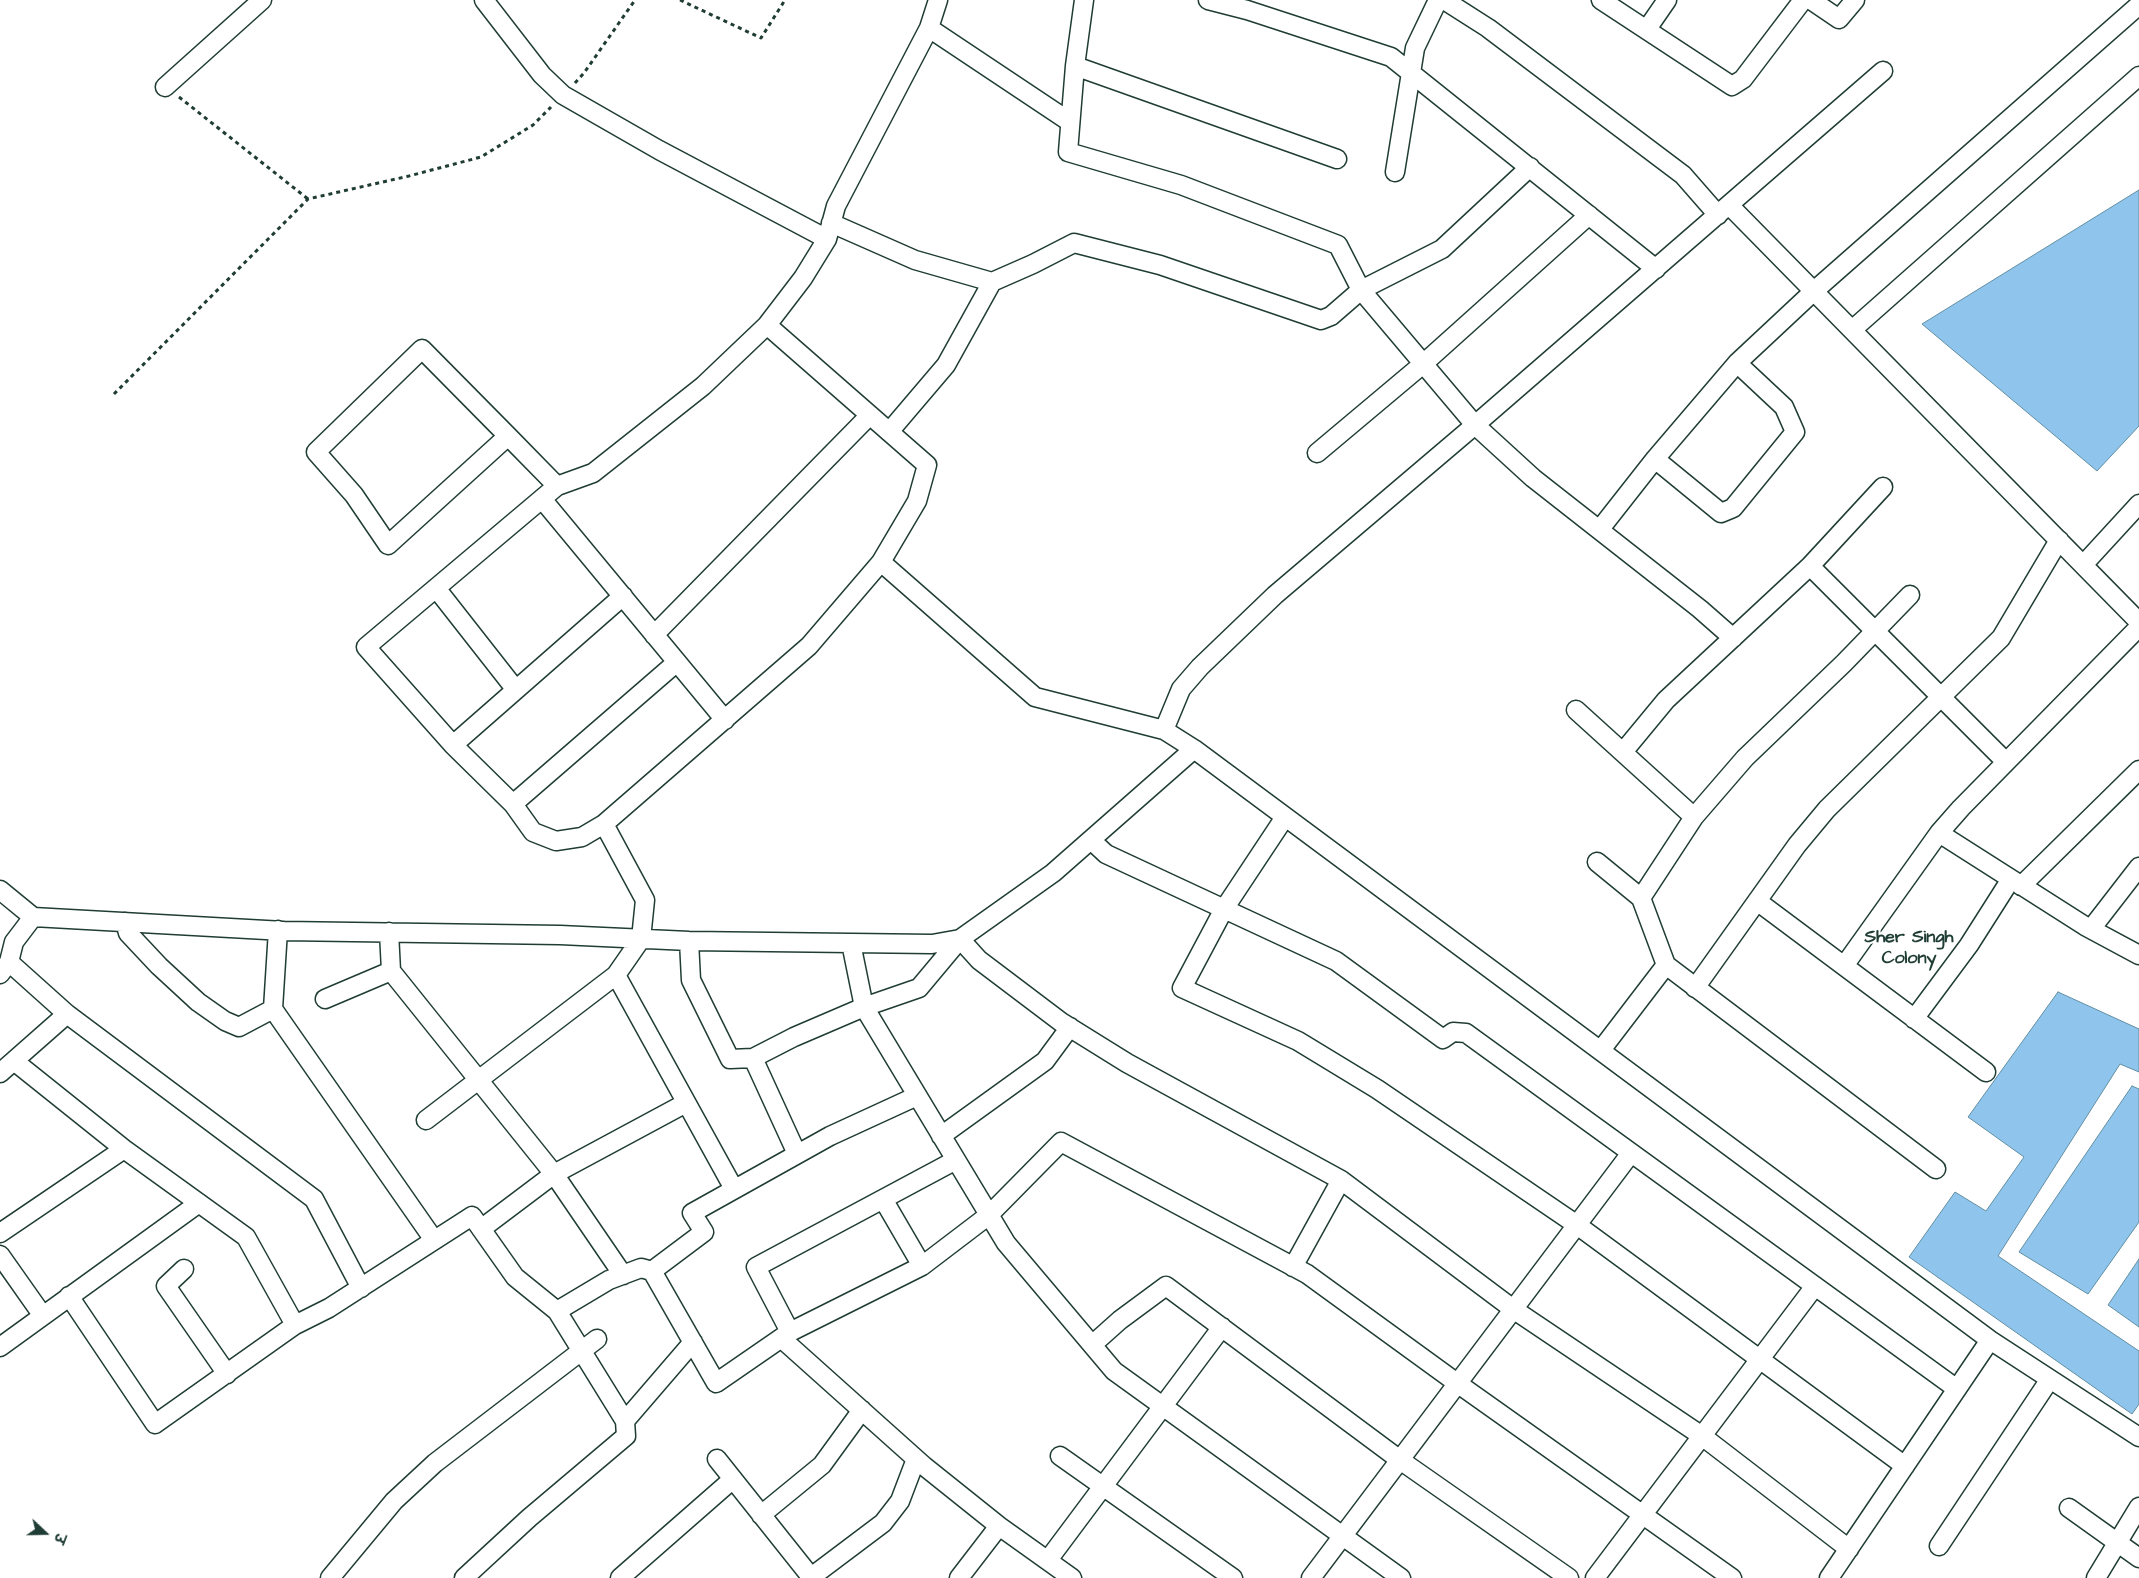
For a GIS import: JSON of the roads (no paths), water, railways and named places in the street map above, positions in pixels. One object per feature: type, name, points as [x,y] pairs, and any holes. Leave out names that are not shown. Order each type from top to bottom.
[{"type":"street","points":[[165,87],[262,0]]},
{"type":"street","points":[[484,0],[542,75],[563,95],[659,150],[829,231],[914,260],[992,282]]},
{"type":"street","points":[[767,325],[927,464],[917,502],[881,562],[810,646],[604,824],[582,837],[556,841],[533,832],[513,804],[453,745],[366,647],[557,486],[593,473],[703,386],[767,325],[803,278],[829,231],[836,206],[929,28],[938,0]]},
{"type":"street","points":[[1084,0],[1075,66],[1068,152],[1181,185],[1338,245],[1361,290],[1475,425],[1533,478],[1600,529],[1700,609],[1733,638]]},
{"type":"street","points":[[1208,0],[1247,10],[1391,57],[1656,269]]},
{"type":"street","points":[[1396,172],[1415,48],[1438,0]]},
{"type":"street","points":[[1444,0],[1488,28],[1683,175],[1814,291],[2139,622]]},
{"type":"street","points":[[1601,0],[1647,28],[1732,86],[1743,79],[1803,0]]},
{"type":"street","points":[[1647,28],[1667,0]]},
{"type":"street","points":[[1811,0],[1839,19],[1855,0]]},
{"type":"street","points":[[1600,529],[1655,458],[1737,363],[1814,291],[2139,5]]},
{"type":"street","points":[[929,28],[1070,122]]},
{"type":"street","points":[[1075,66],[1336,159]]},
{"type":"street","points":[[1164,730],[1182,689],[1200,666],[1275,595],[1475,425],[1883,71]]},
{"type":"street","points":[[1852,330],[2139,76]]},
{"type":"street","points":[[890,432],[946,365],[992,282],[1074,243],[1160,265],[1315,320],[1321,320],[1331,316],[1361,290],[1442,249],[1530,167]]},
{"type":"street","points":[[1317,454],[1423,364],[1589,215]]},
{"type":"street","points":[[508,436],[388,545],[354,495],[316,452],[422,349],[508,436],[557,486]]},
{"type":"street","points":[[1655,458],[1721,513],[1733,508],[1795,432],[1784,407],[1737,363]]},
{"type":"street","points":[[654,635],[870,415]]},
{"type":"street","points":[[1623,752],[1666,700],[1810,566],[1883,487]]},
{"type":"street","points":[[542,499],[725,720]]},
{"type":"street","points":[[2083,565],[2139,504]]},
{"type":"street","points":[[1696,988],[1797,845],[1827,809],[2001,638],[2059,540]]},
{"type":"street","points":[[881,562],[1035,697],[1164,730],[1194,749],[1990,1340],[2139,1437]]},
{"type":"street","points":[[1810,566],[2006,762]]},
{"type":"street","points":[[436,588],[516,690]]},
{"type":"street","points":[[1641,898],[1694,817],[1745,758],[1876,632],[1910,595]]},
{"type":"street","points":[[453,745],[623,596]]},
{"type":"street","points":[[1844,966],[1939,833],[2139,627]]},
{"type":"street","points":[[513,804],[676,662]]},
{"type":"street","points":[[1576,710],[1694,817]]},
{"type":"street","points":[[689,941],[691,980],[730,1059],[753,1058],[794,1037],[864,1007],[919,988],[960,939],[1053,873],[1194,749]]},
{"type":"street","points":[[1914,1019],[2016,882],[2139,770]]},
{"type":"street","points":[[1285,817],[1224,909],[1182,988],[1298,1041],[1377,1089],[1577,1225],[1761,1358],[1905,1466]]},
{"type":"street","points":[[426,1120],[616,975],[641,939],[645,900],[604,824]]},
{"type":"street","points":[[1939,833],[2091,929],[2139,955]]},
{"type":"street","points":[[1091,840],[1106,854],[1336,961],[1443,1039],[1453,1032],[1466,1033],[1957,1388]]},
{"type":"street","points":[[1597,862],[1641,898],[1666,965],[1936,1169]]},
{"type":"street","points":[[2091,929],[2139,867]]},
{"type":"street","points":[[0,890],[33,917],[278,930],[560,935],[689,941],[932,944],[960,939]]},
{"type":"street","points":[[1757,901],[1986,1072]]},
{"type":"street","points":[[33,917],[14,942],[5,968],[314,1199],[360,1288]]},
{"type":"street","points":[[125,922],[128,933],[159,966],[198,1002],[225,1022],[238,1027],[272,1009]]},
{"type":"street","points":[[278,930],[272,1009],[434,1240]]},
{"type":"street","points":[[389,932],[391,971],[479,1078],[554,1174],[623,1275]]},
{"type":"street","points":[[960,939],[979,960],[1070,1027],[1127,1063],[1341,1180],[1514,1309],[1702,1436],[1849,1548]]},
{"type":"street","points":[[851,943],[864,1007],[1006,1243],[1114,1371],[1401,1578]]},
{"type":"street","points":[[1601,1050],[1666,965]]},
{"type":"street","points":[[325,999],[391,971]]},
{"type":"street","points":[[616,975],[734,1189]]},
{"type":"street","points":[[0,1073],[67,1014]]},
{"type":"street","points":[[942,1136],[1045,1061],[1070,1027]]},
{"type":"street","points":[[753,1058],[797,1154]]},
{"type":"street","points":[[14,1061],[124,1149],[246,1237],[295,1326]]},
{"type":"street","points":[[652,1271],[704,1232],[692,1213],[830,1136],[917,1096]]},
{"type":"street","points":[[481,1229],[554,1174],[686,1102]]},
{"type":"street","points":[[557,1311],[609,1280],[641,1268],[652,1271],[716,1383],[786,1335],[922,1266],[989,1215],[1061,1142],[1307,1274],[1732,1578]]},
{"type":"street","points":[[0,1233],[124,1149]]},
{"type":"street","points":[[1311,1578],[1631,1153]]},
{"type":"street","points":[[956,1160],[756,1267],[786,1335],[862,1410],[916,1459],[999,1526],[1072,1578]]},
{"type":"street","points":[[1293,1267],[1341,1180]]},
{"type":"street","points":[[883,1199],[922,1266]]},
{"type":"street","points":[[0,1347],[199,1203]]},
{"type":"street","points":[[70,1296],[155,1424],[295,1326],[329,1308],[472,1216],[515,1277],[557,1311],[625,1421],[626,1436],[529,1518],[464,1578]]},
{"type":"street","points":[[0,1255],[43,1316]]},
{"type":"street","points":[[184,1269],[166,1286],[227,1374]]},
{"type":"street","points":[[1092,1345],[1120,1320],[1166,1286],[1400,1460],[1569,1578]]},
{"type":"street","points":[[1595,1578],[1816,1286]]},
{"type":"street","points":[[1048,1560],[1222,1327]]},
{"type":"street","points":[[330,1578],[394,1502],[435,1463],[596,1339]]},
{"type":"street","points":[[1829,1578],[1990,1340]]},
{"type":"street","points":[[625,1421],[693,1342]]},
{"type":"street","points":[[1939,1546],[2050,1379]]},
{"type":"street","points":[[762,1515],[822,1465],[862,1410]]},
{"type":"street","points":[[1060,1456],[1233,1578]]},
{"type":"street","points":[[717,1459],[811,1578],[883,1523],[900,1502],[916,1459]]},
{"type":"street","points":[[620,1578],[733,1479]]},
{"type":"street","points":[[2096,1578],[2139,1507]]},
{"type":"street","points":[[2069,1508],[2139,1558]]},
{"type":"street","points":[[959,1578],[999,1526]]},
{"type":"water","points":[[2139,190],[2139,426],[2097,471],[1922,324]]},
{"type":"water","points":[[2058,992],[2139,1029],[2139,1072],[2120,1064],[1998,1256],[2139,1351],[2139,1404],[2132,1414],[1909,1257],[1955,1192],[1986,1211],[2024,1157],[1968,1117]]},
{"type":"water","points":[[2132,1086],[2139,1089],[2139,1222],[2088,1294],[2019,1252]]},
{"type":"water","points":[[2139,1259],[2139,1327],[2108,1305]]},
{"type":"district","name":"Sher Singh Colony","points":[[1909,948]]}]
